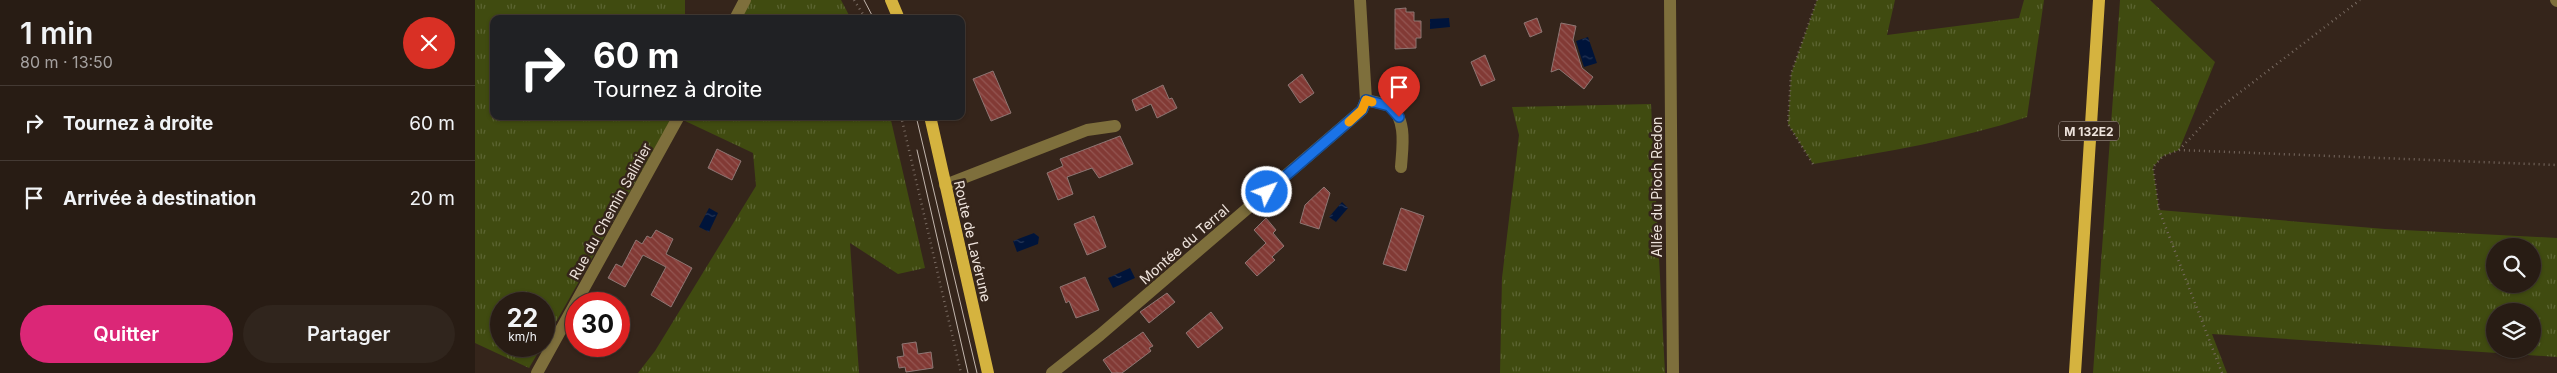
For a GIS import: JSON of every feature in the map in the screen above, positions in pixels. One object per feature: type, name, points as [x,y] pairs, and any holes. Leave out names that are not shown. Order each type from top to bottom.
[{"type":"main road","points":[[891,0],[897,15]]},
{"type":"main road","name":"M 132E2","points":[[2075,373],[2086,175],[2099,0]]},
{"type":"main road","name":"Route de Lavérune","points":[[931,120],[988,373]]},
{"type":"street","points":[[737,15],[745,0]]},
{"type":"street","points":[[1360,0],[1366,100],[1389,106],[1399,117],[1402,136],[1401,167]]},
{"type":"street","name":"Allée du Pioch Redon","points":[[1670,0],[1673,373]]},
{"type":"street","name":"Montée du Terral","points":[[1052,373],[1100,335],[1350,121],[1362,110],[1366,100]]},
{"type":"street","name":"Rue du Chemin Salinier","points":[[537,373],[677,120]]},
{"type":"street","points":[[945,185],[1087,130],[1115,126]]},
{"type":"path","points":[[854,0],[863,15]]},
{"type":"path","points":[[1813,164],[1789,124],[1791,74],[1817,0]]},
{"type":"path","points":[[2179,150],[2217,110],[2360,0]]},
{"type":"path","points":[[902,120],[961,373]]},
{"type":"path","points":[[2221,373],[2159,210],[2153,167],[2163,156],[2179,150],[2557,165]]},
{"type":"green space","points":[[475,0],[685,0],[685,15],[490,15],[490,120],[671,120],[573,292],[565,292],[565,306],[555,324],[555,292],[490,292],[490,350],[475,343]]},
{"type":"green space","points":[[751,0],[841,0],[849,15],[743,15]]},
{"type":"green space","points":[[1817,0],[1895,0],[1887,35],[2019,18],[2024,0],[2044,0],[2027,117],[1948,139],[1813,164],[1788,124],[1791,74]]},
{"type":"green space","points":[[2120,0],[2150,0],[2215,62],[2179,150],[2163,156],[2153,167],[2159,210],[2385,229],[2557,238],[2557,357],[2541,356],[2541,303],[2486,303],[2486,352],[2212,334],[2227,373],[2093,373]]},
{"type":"green space","points":[[1651,104],[1665,373],[1500,373],[1502,278],[1519,135],[1512,107]]},
{"type":"green space","points":[[683,120],[891,120],[925,268],[898,274],[850,243],[859,373],[638,373],[655,351],[756,186],[753,153]]},
{"type":"green space","points":[[505,357],[536,357],[529,368]]},
{"type":"water","points":[[1449,18],[1450,27],[1430,29],[1430,19]]},
{"type":"water","points":[[1588,37],[1597,63],[1584,67],[1576,41]]},
{"type":"water","points":[[1342,202],[1348,208],[1336,222],[1329,217]]},
{"type":"water","points":[[709,208],[718,213],[709,232],[699,227]]},
{"type":"water","points":[[1034,233],[1039,237],[1038,244],[1017,252],[1013,241]]},
{"type":"water","points":[[1130,268],[1135,278],[1113,288],[1108,278]]},
{"type":"building","points":[[1406,8],[1406,12],[1414,12],[1414,21],[1421,21],[1421,38],[1416,38],[1416,48],[1395,49],[1395,9]]},
{"type":"building","points":[[1537,18],[1542,32],[1530,37],[1524,23]]},
{"type":"building","points":[[1561,23],[1576,26],[1573,40],[1582,68],[1593,77],[1584,89],[1559,69],[1551,72]]},
{"type":"building","points":[[1485,55],[1495,80],[1481,86],[1471,62]]},
{"type":"building","points":[[993,71],[1011,113],[991,121],[973,79]]},
{"type":"building","points":[[1302,74],[1314,93],[1300,103],[1288,85]]},
{"type":"building","points":[[1163,85],[1169,99],[1172,98],[1177,108],[1157,118],[1151,104],[1136,111],[1132,100]]},
{"type":"building","points":[[1120,136],[1133,164],[1099,178],[1092,168],[1067,177],[1073,194],[1058,200],[1047,173],[1063,166],[1060,159]]},
{"type":"building","points":[[717,149],[741,161],[732,180],[708,168]]},
{"type":"building","points":[[1324,187],[1330,193],[1319,229],[1300,223],[1305,205]]},
{"type":"building","points":[[1401,208],[1424,216],[1406,271],[1383,264]]},
{"type":"building","points":[[1094,216],[1106,247],[1087,255],[1074,224]]},
{"type":"building","points":[[1266,218],[1276,230],[1273,233],[1284,246],[1272,257],[1275,260],[1257,276],[1245,263],[1266,243],[1254,230]]},
{"type":"building","points":[[656,230],[673,239],[666,254],[692,268],[671,307],[651,295],[666,267],[643,255],[625,287],[608,278],[616,264],[622,267],[636,240],[642,244],[647,236],[651,238]]},
{"type":"building","points":[[1085,277],[1099,310],[1076,318],[1069,301],[1066,303],[1060,287]]},
{"type":"building","points":[[1167,293],[1175,302],[1149,323],[1140,312]]},
{"type":"building","points":[[1211,312],[1223,328],[1198,348],[1186,333]]},
{"type":"building","points":[[1143,332],[1153,346],[1149,348],[1151,351],[1122,373],[1112,373],[1103,360]]},
{"type":"building","points":[[916,342],[918,354],[931,352],[933,368],[906,372],[905,367],[899,368],[897,357],[904,356],[902,344]]},
{"type":"tram line","points":[[864,0],[872,15]]},
{"type":"tram line","points":[[917,120],[977,373]]},
{"type":"tram line","points":[[917,150],[968,373]]},
{"type":"slow traffic","points":[[1349,122],[1362,110],[1366,100],[1372,102]]},
{"type":"route","points":[[1267,192],[1362,110],[1366,100],[1389,106],[1399,117]]}]
